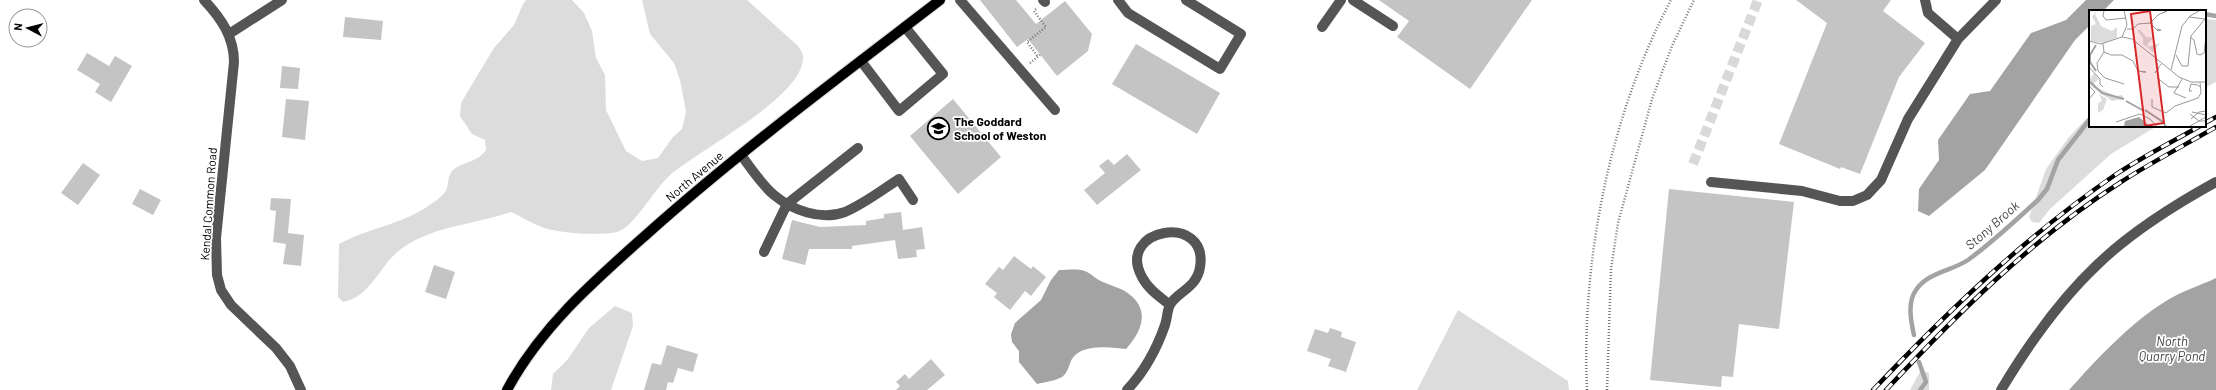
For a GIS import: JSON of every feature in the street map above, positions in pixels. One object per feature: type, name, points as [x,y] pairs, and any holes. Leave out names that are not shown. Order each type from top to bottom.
[{"type":"main road","name":"North Avenue","points":[[507,390],[536,345],[576,298],[674,210],[740,155],[940,0]]},
{"type":"street","name":"Kendal Common Road","points":[[204,0],[213,10],[229,34],[234,46],[234,62],[216,238],[217,275],[221,290],[228,301],[276,348],[295,374],[301,390]]},
{"type":"street","points":[[229,34],[282,0]]},
{"type":"street","points":[[960,0],[1055,110]]},
{"type":"street","points":[[1118,0],[1128,13],[1220,69],[1241,34],[1186,0]]},
{"type":"street","points":[[1322,27],[1341,0]]},
{"type":"street","points":[[1353,0],[1393,26]]},
{"type":"street","points":[[1925,0],[1928,13],[1958,39]]},
{"type":"street","points":[[1711,182],[1802,191],[1840,201],[1853,201],[1867,195],[1881,180],[1908,119],[1958,39],[1996,0]]},
{"type":"street","points":[[861,61],[899,111],[943,74],[905,27]]},
{"type":"street","points":[[764,252],[787,204],[858,148]]},
{"type":"street","points":[[740,155],[767,188],[787,204],[814,214],[835,215],[857,206],[899,178],[913,200]]},
{"type":"street","points":[[2001,390],[2018,361],[2043,326],[2097,265],[2142,230],[2195,194],[2216,182]]},
{"type":"street","points":[[1127,390],[1144,368],[1159,340],[1170,306],[1192,285],[1200,266],[1199,252],[1191,240],[1179,232],[1165,231],[1152,236],[1142,246],[1138,259],[1140,273],[1143,279],[1170,306]]},
{"type":"path","points":[[1587,390],[1589,296],[1597,232],[1607,177],[1631,94],[1653,39],[1671,0]]},
{"type":"path","points":[[1607,390],[1611,269],[1618,223],[1652,99],[1667,59],[1694,0]]},
{"type":"path","points":[[1038,56],[1027,42],[1046,27],[1034,11],[1044,1]]},
{"type":"shaded area","points":[[526,0],[572,0],[584,13],[592,31],[596,58],[605,75],[606,110],[626,151],[642,161],[658,158],[673,137],[682,129],[686,112],[680,80],[674,63],[650,34],[642,0],[747,0],[798,46],[803,57],[799,73],[787,89],[769,106],[668,177],[637,216],[623,229],[617,232],[601,234],[551,230],[511,212],[452,227],[422,237],[409,244],[396,253],[366,289],[352,299],[343,302],[338,297],[339,244],[398,221],[433,203],[445,192],[453,170],[478,158],[486,150],[485,140],[472,134],[460,116],[461,103],[494,48],[514,25]]},
{"type":"shaded area","points":[[2206,19],[2216,20],[2216,82],[2206,87]]},
{"type":"shaded area","points":[[2089,116],[2089,127],[2155,127],[2111,154],[2050,209],[2039,223],[2032,222],[2029,217],[2046,169],[2069,137]]},
{"type":"shaded area","points":[[615,306],[632,313],[633,326],[611,390],[551,390],[553,374],[568,359],[589,328]]},
{"type":"shaded area","points":[[1458,310],[1568,381],[1569,390],[1417,390]]},
{"type":"shaded area","points":[[1921,370],[1929,373],[1929,390],[1910,390]]},
{"type":"water","points":[[2086,0],[2114,0],[2104,10],[2089,10],[2089,26],[2075,40],[1985,170],[1929,216],[1918,211],[1919,189],[1939,160],[1938,140],[1970,94],[1990,91],[2031,33],[2066,20]]},
{"type":"water","points":[[1059,270],[1084,271],[1101,281],[1123,290],[1132,296],[1138,303],[1142,318],[1137,334],[1126,349],[1104,347],[1081,351],[1075,355],[1067,372],[1062,377],[1037,384],[1019,362],[1019,351],[1012,342],[1011,334],[1015,323],[1041,300],[1051,280]]},
{"type":"water","name":"North Quarry Pond","points":[[2216,278],[2216,390],[2069,390],[2114,342],[2152,310],[2178,294]]},
{"type":"building","points":[[980,0],[1016,0],[1036,24],[1065,1],[1092,34],[1088,51],[1057,76],[1028,39],[1017,47]]},
{"type":"building","points":[[1379,0],[1532,0],[1470,89],[1397,37],[1409,21]]},
{"type":"building","points":[[1796,0],[1891,0],[1883,11],[1925,43],[1899,77],[1860,174],[1841,167],[1840,169],[1779,144],[1827,23]]},
{"type":"building","points":[[345,17],[383,21],[381,40],[343,37]]},
{"type":"building","points":[[1136,44],[1220,93],[1197,134],[1112,84]]},
{"type":"building","points":[[87,53],[109,66],[115,56],[132,66],[111,102],[95,92],[100,84],[77,70]]},
{"type":"building","points":[[282,66],[300,68],[298,89],[280,88]]},
{"type":"building","points":[[286,99],[309,101],[305,140],[282,137]]},
{"type":"building","points":[[953,99],[1001,157],[958,194],[910,136]]},
{"type":"building","points":[[1127,154],[1141,170],[1097,205],[1084,190],[1105,173],[1099,166],[1108,159],[1114,165]]},
{"type":"building","points":[[83,163],[100,175],[78,205],[61,193]]},
{"type":"building","points":[[140,189],[161,200],[153,215],[132,204]]},
{"type":"building","points":[[1669,189],[1794,202],[1779,329],[1739,324],[1733,377],[1722,376],[1721,387],[1650,380]]},
{"type":"building","points":[[271,198],[291,199],[288,233],[304,235],[301,266],[283,264],[286,244],[273,242],[276,211],[270,210]]},
{"type":"building","points":[[901,212],[903,230],[922,227],[925,249],[916,250],[917,257],[898,259],[895,240],[852,246],[852,249],[809,249],[805,265],[782,259],[792,220],[820,227],[866,225],[866,221],[884,218],[884,214]]},
{"type":"building","points":[[1014,256],[1031,269],[1033,266],[1046,277],[1031,296],[1025,291],[1010,310],[994,297],[997,293],[985,284],[999,267],[1003,270]]},
{"type":"building","points":[[434,265],[455,272],[446,299],[425,292]]},
{"type":"building","points":[[1330,328],[1342,332],[1341,337],[1356,342],[1346,372],[1328,366],[1331,359],[1307,351],[1315,329],[1328,333]]},
{"type":"building","points":[[667,345],[698,354],[693,372],[678,368],[673,383],[668,382],[666,390],[644,390],[652,363],[661,365]]},
{"type":"building","points":[[931,359],[945,375],[927,390],[896,390],[900,386],[896,382],[905,374],[909,379]]},
{"type":"waterway","name":"Stony Brook","points":[[2206,14],[2216,16]]},
{"type":"waterway","name":"Stony Brook","points":[[1914,335],[1911,318],[1911,300],[1916,290],[1927,279],[1968,260],[2038,200],[2047,189],[2058,160],[2089,120]]},
{"type":"waterway","name":"Stony Brook","points":[[1919,362],[1926,382],[1920,390]]},
{"type":"tunnel","points":[[1693,164],[1758,0]]},
{"type":"railway","points":[[2206,122],[2216,117]]},
{"type":"railway","points":[[1873,390],[1959,303],[2050,223],[2115,175],[2198,127]]},
{"type":"railway","points":[[1886,390],[1940,333],[1997,278],[2057,227],[2121,182],[2216,127]]},
{"type":"place","name":"The Goddard School of Weston","points":[[938,128]]}]
